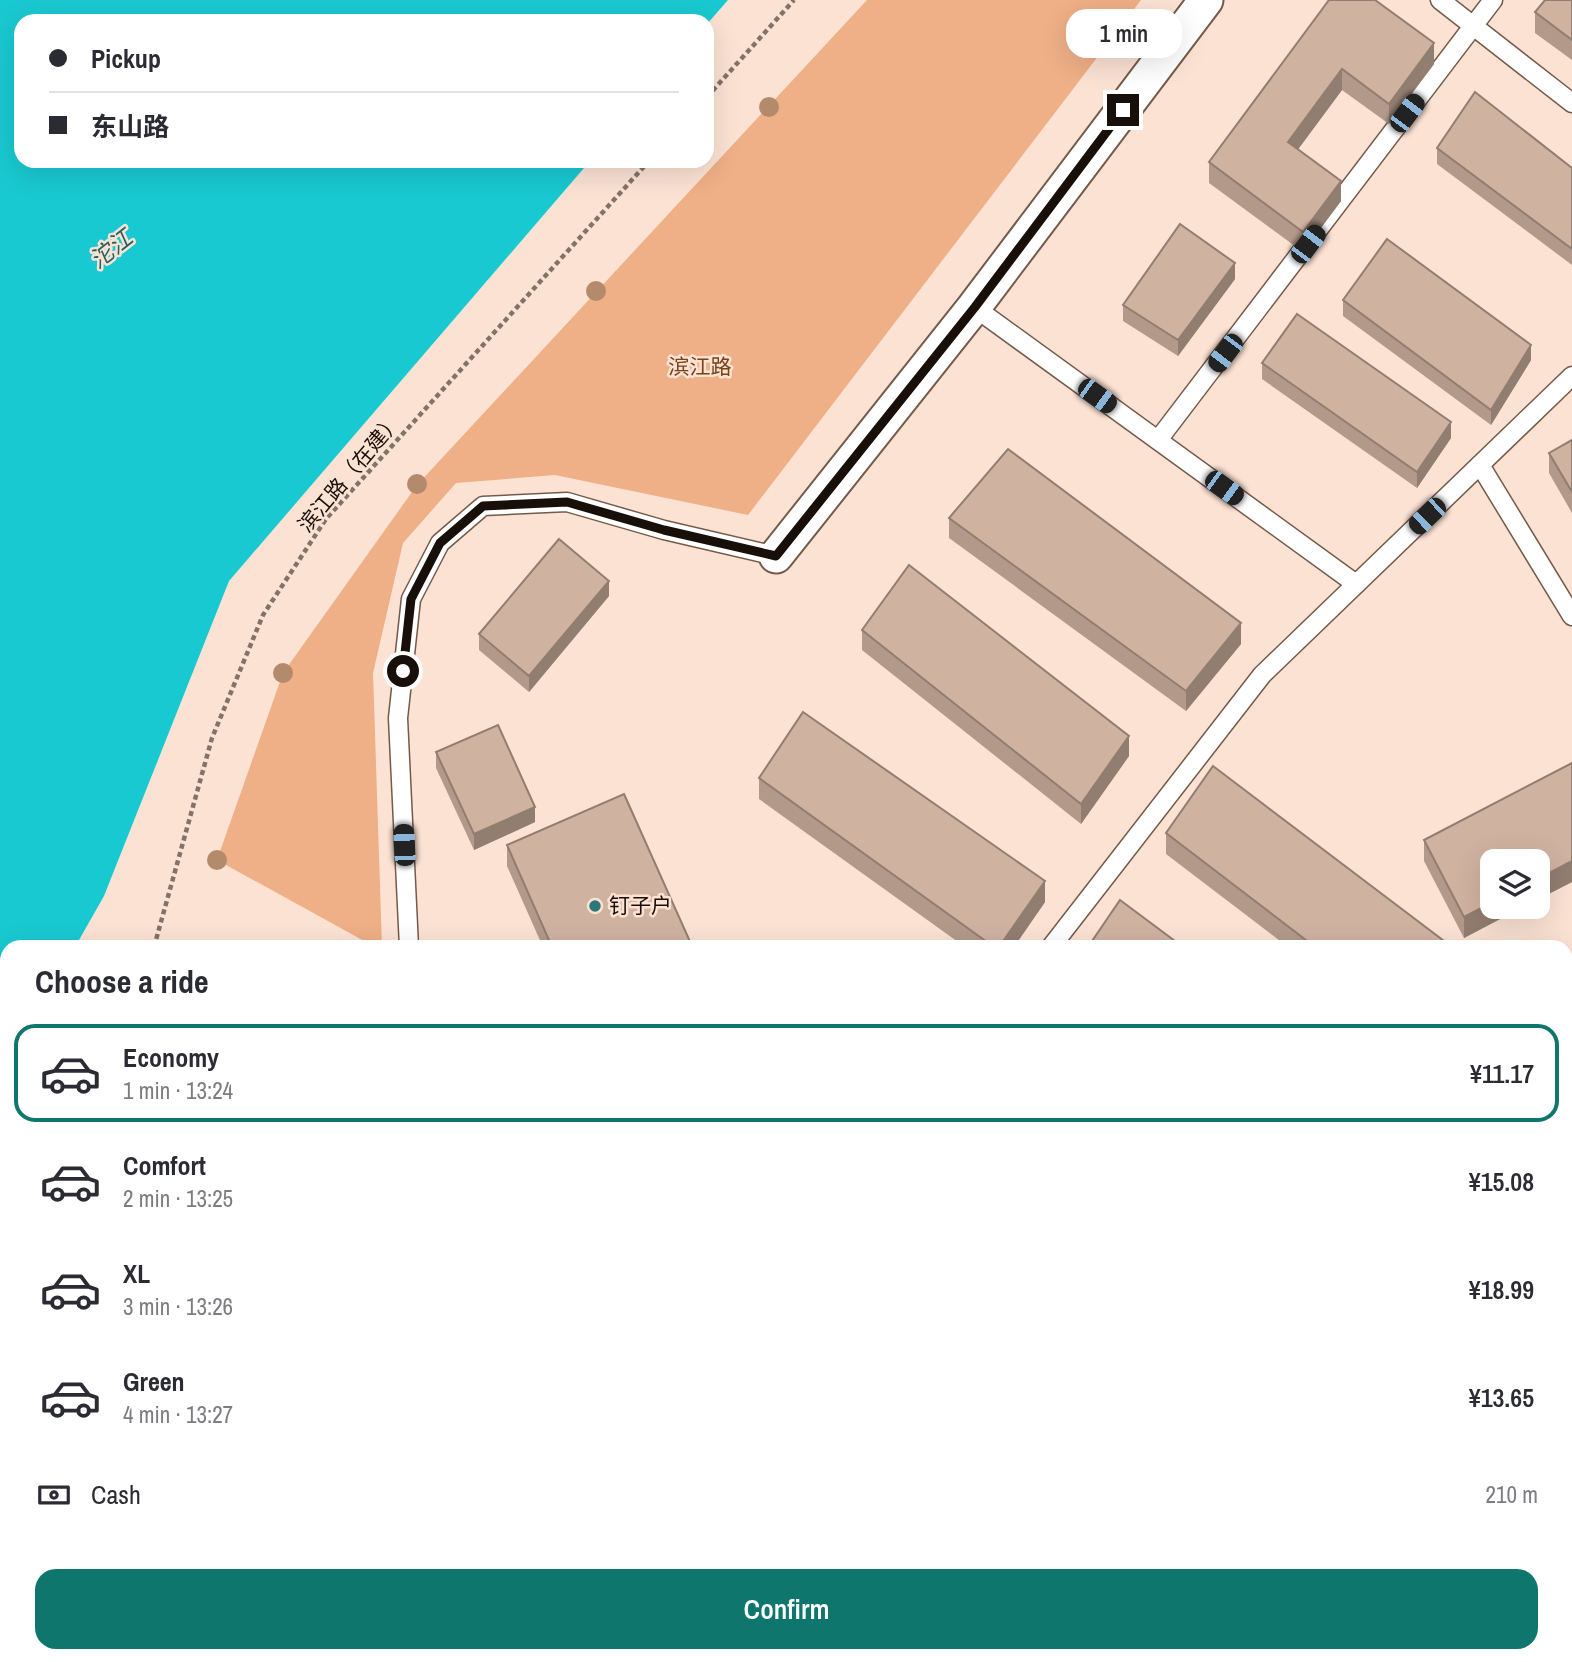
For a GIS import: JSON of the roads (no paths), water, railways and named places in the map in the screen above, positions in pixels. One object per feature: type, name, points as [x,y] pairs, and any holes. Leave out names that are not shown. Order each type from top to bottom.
[{"type":"street","points":[[776,556],[975,307],[1206,0]]},
{"type":"lane","points":[[1440,0],[1572,103]]},
{"type":"lane","points":[[1158,440],[1493,0]]},
{"type":"lane","points":[[975,307],[1356,584]]},
{"type":"lane","points":[[1056,940],[1262,675],[1572,376]]},
{"type":"lane","points":[[1480,465],[1572,616]]},
{"type":"lane","points":[[409,940],[398,718],[411,599],[440,543],[483,506],[567,502],[664,530],[776,556]]},
{"type":"water","name":"沱江","points":[[0,0],[728,0],[714,16],[14,14],[14,168],[584,168],[229,581],[104,896],[79,940],[0,940]]},
{"type":"place","name":"钉子户","points":[[595,906]]},
{"type":"park label","name":"滨江路","points":[[700,367]]}]
